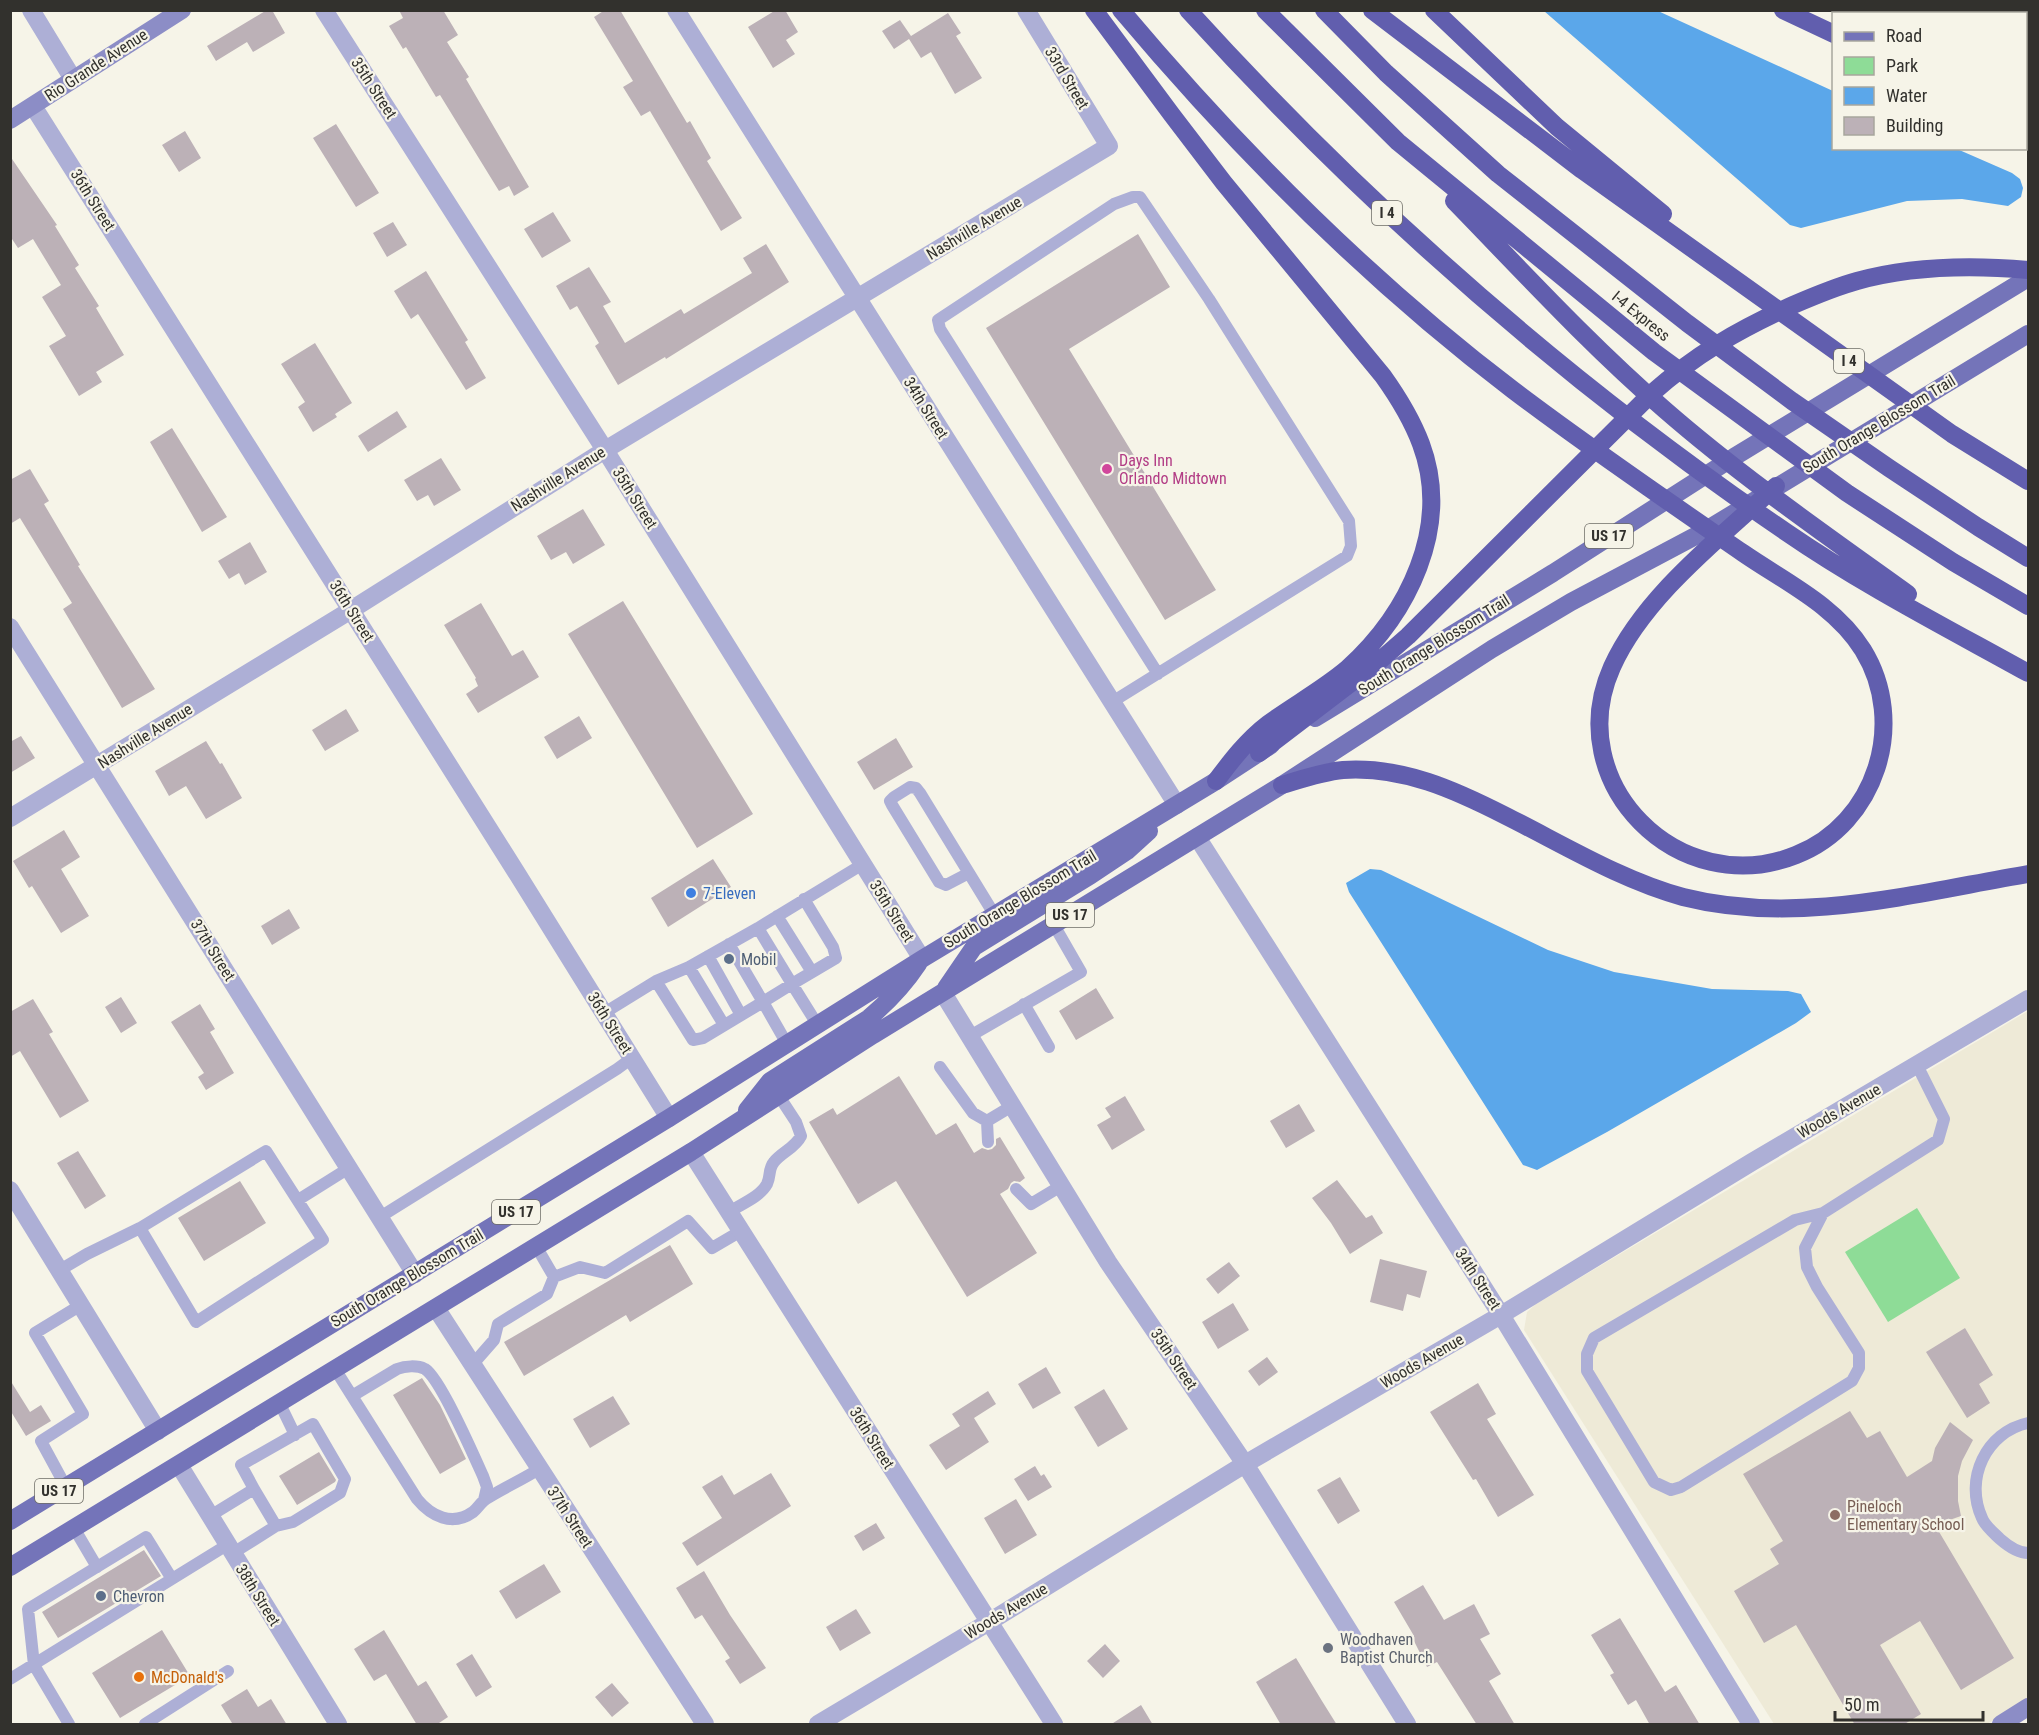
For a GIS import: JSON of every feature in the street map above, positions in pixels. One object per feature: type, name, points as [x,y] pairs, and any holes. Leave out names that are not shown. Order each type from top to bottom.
[{"type":"highway","points":[[1094,10],[1224,183],[1383,376],[1416,432],[1430,477],[1431,514],[1426,547],[1416,577],[1400,606],[1372,643],[1347,669],[1267,726],[1242,748],[1216,782]]},
{"type":"highway","points":[[1121,10],[1246,150],[1330,233],[1396,293],[1472,358],[1570,433],[1748,557],[1824,607],[1858,643],[1877,680],[1882,698],[1884,726],[1881,754],[1874,779],[1860,803],[1842,825],[1800,854],[1772,863],[1746,866],[1712,862],[1694,857],[1664,841],[1638,821],[1619,795],[1606,765],[1599,738],[1600,708],[1612,667],[1644,615],[1682,573],[1776,486]]},
{"type":"highway","name":"I 4","points":[[1188,10],[1257,85],[1368,195],[1473,290],[1602,398],[1786,533],[1852,574],[2028,673]]},
{"type":"highway","name":"I-4 Express","points":[[1264,10],[1398,142],[1654,352],[1847,493],[1953,562],[2028,606]]},
{"type":"highway","name":"I-4 Express","points":[[1324,10],[1386,74],[1498,174],[1687,323],[1792,401],[1889,468],[1978,528],[2028,558]]},
{"type":"highway","points":[[1372,10],[1582,170],[1746,285]]},
{"type":"highway","name":"I 4","points":[[1434,10],[1557,127],[1746,285],[1952,434],[2028,481]]},
{"type":"highway","points":[[1783,10],[1832,34]]},
{"type":"highway","points":[[1398,142],[1505,254],[1625,374],[1720,456],[1983,648]]},
{"type":"highway","points":[[1259,753],[1377,663],[1408,636],[1651,394],[1698,356],[1723,340],[1757,321],[1819,294],[1881,275],[1973,267],[2028,270]]},
{"type":"highway","points":[[1282,785],[1314,775],[1342,770],[1369,770],[1420,778],[1485,806],[1614,871],[1684,897],[1716,903],[1809,908],[1849,905],[2028,874]]},
{"type":"main road","name":"South Orange Blossom Trail","points":[[10,1521],[669,1118],[922,958],[1216,782],[1734,457],[2028,278]]},
{"type":"main road","name":"South Orange Blossom Trail","points":[[10,1567],[690,1152],[943,993],[1282,785],[1492,649],[1571,602],[1703,532],[2028,334]]},
{"type":"main road","points":[[943,993],[974,947],[1127,851],[1177,805]]},
{"type":"main road","points":[[736,1123],[770,1081],[869,1018],[904,985],[922,958]]},
{"type":"street","points":[[31,10],[73,79]]},
{"type":"street","name":"Rio Grande Avenue","points":[[10,120],[182,10]]},
{"type":"street","name":"35th Street","points":[[324,10],[605,450],[922,958]]},
{"type":"street","name":"34th Street","points":[[676,10],[1177,805]]},
{"type":"street","name":"33rd Street","points":[[1026,10],[1109,146]]},
{"type":"street","name":"36th Street","points":[[33,106],[669,1118]]},
{"type":"street","name":"Nashville Avenue","points":[[10,818],[351,610],[605,450],[1109,146]]},
{"type":"street","name":"37th Street","points":[[10,627],[415,1274]]},
{"type":"street","name":"34th Street","points":[[1197,837],[1501,1315],[1751,1725]]},
{"type":"street","name":"35th Street","points":[[943,993],[1108,1262],[1245,1464],[1407,1725]]},
{"type":"street","name":"Woods Avenue","points":[[818,1725],[1245,1464],[1501,1315],[1752,1162],[2028,999]]},
{"type":"street","name":"36th Street","points":[[690,1152],[1054,1725]]},
{"type":"street","points":[[10,1190],[159,1431]]},
{"type":"street","name":"37th Street","points":[[436,1308],[705,1725]]},
{"type":"street","name":"38th Street","points":[[179,1465],[338,1725]]},
{"type":"street","points":[[2001,1725],[2028,1707]]},
{"type":"lane","points":[[1112,702],[1158,674],[1347,556],[1351,546],[1349,521],[1209,299],[1140,197],[1133,197],[1114,204],[938,320],[940,329],[1158,674]]},
{"type":"lane","points":[[969,873],[946,885],[939,882],[890,801],[910,787],[916,789],[969,873],[994,914]]},
{"type":"lane","points":[[604,1013],[656,981],[688,967],[758,928],[863,864]]},
{"type":"lane","points":[[656,981],[693,1040],[703,1038],[836,958],[833,947],[804,899]]},
{"type":"lane","points":[[777,916],[812,972]]},
{"type":"lane","points":[[969,1036],[1080,972],[1054,925]]},
{"type":"lane","points":[[758,928],[818,1024]]},
{"type":"lane","points":[[729,944],[787,1044]]},
{"type":"lane","points":[[708,956],[741,1015]]},
{"type":"lane","points":[[688,967],[724,1026]]},
{"type":"lane","points":[[1024,1004],[1049,1047]]},
{"type":"lane","points":[[380,1217],[632,1058]]},
{"type":"lane","points":[[1823,1213],[1804,1248],[1808,1267],[1817,1287],[1860,1353],[1859,1368],[1852,1381],[1681,1486],[1671,1490],[1654,1482],[1587,1371],[1587,1354],[1594,1338],[1795,1220],[1823,1213],[1938,1140],[1944,1119],[1917,1065]]},
{"type":"lane","points":[[940,1067],[973,1113],[987,1121]]},
{"type":"lane","points":[[729,1212],[763,1190],[769,1182],[769,1168],[775,1160],[798,1142],[801,1136],[796,1122],[779,1096]]},
{"type":"lane","points":[[987,1121],[1012,1106]]},
{"type":"lane","points":[[987,1121],[988,1142]]},
{"type":"lane","points":[[60,1270],[140,1228],[266,1151],[322,1240],[196,1322],[140,1228]]},
{"type":"lane","points":[[298,1200],[349,1168]]},
{"type":"lane","points":[[1016,1189],[1031,1204],[1061,1186]]},
{"type":"lane","points":[[472,1364],[494,1340],[498,1324],[547,1293],[554,1277],[580,1267],[604,1273],[688,1221],[712,1248],[741,1231]]},
{"type":"lane","points":[[536,1246],[554,1277]]},
{"type":"lane","points":[[66,1487],[41,1441],[83,1414],[35,1333],[81,1305]]},
{"type":"lane","points":[[352,1396],[404,1366],[426,1369],[446,1399],[483,1476],[487,1487],[484,1500]]},
{"type":"lane","points":[[335,1370],[417,1499],[436,1517],[450,1520],[463,1518],[475,1511],[484,1500],[539,1469]]},
{"type":"lane","points":[[280,1404],[295,1435]]},
{"type":"lane","points":[[2028,1423],[2005,1433],[1991,1445],[1980,1464],[1974,1485],[1982,1519],[2007,1545],[2022,1553],[2028,1553]]},
{"type":"lane","points":[[10,1679],[172,1579],[276,1526],[294,1522],[340,1493],[345,1479],[313,1424],[241,1465],[276,1526]]},
{"type":"lane","points":[[210,1516],[254,1489]]},
{"type":"lane","points":[[74,1528],[97,1567]]},
{"type":"lane","points":[[69,1725],[34,1665],[28,1609],[146,1537],[172,1579]]},
{"type":"lane","points":[[145,1725],[228,1671]]},
{"type":"shaded area","name":"Pineloch Elementary School","points":[[2028,1011],[2028,1699],[1987,1724],[1774,1724],[1524,1330],[1527,1312],[1536,1304]]},
{"type":"green space","points":[[1917,1208],[1960,1278],[1888,1322],[1845,1252]]},
{"type":"water","points":[[1544,11],[1658,11],[1832,91],[1832,150],[1959,150],[2012,173],[2020,179],[2023,188],[2021,197],[2008,206],[1962,199],[1907,201],[1801,228],[1790,225]]},
{"type":"water","points":[[1370,869],[1381,870],[1548,950],[1614,972],[1712,989],[1788,991],[1801,994],[1811,1012],[1796,1023],[1607,1132],[1537,1170],[1523,1165],[1349,892],[1346,883]]},
{"type":"building","points":[[267,10],[272,10],[285,33],[253,52],[247,42],[216,61],[207,46]]},
{"type":"building","points":[[399,10],[443,10],[458,35],[447,42],[469,77],[466,79],[529,187],[514,196],[509,186],[499,191],[440,95],[436,97],[406,47],[403,49],[389,26],[403,18]]},
{"type":"building","points":[[605,10],[620,10],[687,123],[690,121],[711,158],[707,161],[742,218],[721,231],[650,111],[641,116],[623,87],[633,81],[594,17]]},
{"type":"building","points":[[776,10],[785,10],[798,32],[786,40],[795,54],[773,68],[748,27]]},
{"type":"building","points":[[948,13],[961,33],[956,36],[982,78],[955,94],[931,52],[921,58],[909,39],[894,49],[882,31],[900,20],[911,36]]},
{"type":"building","points":[[336,124],[379,193],[356,207],[313,138]]},
{"type":"building","points":[[185,131],[201,158],[179,172],[162,145]]},
{"type":"building","points":[[10,156],[57,225],[55,226],[79,265],[75,268],[99,306],[96,308],[124,355],[96,372],[102,382],[79,396],[49,346],[66,336],[42,297],[61,285],[33,239],[18,248],[10,236]]},
{"type":"building","points":[[553,212],[571,241],[542,258],[524,229]]},
{"type":"building","points":[[393,222],[407,245],[387,257],[373,233]]},
{"type":"building","name":"Days Inn Orlando Midtown","points":[[1138,234],[1170,287],[1069,349],[1216,590],[1165,620],[986,328]]},
{"type":"building","points":[[766,244],[789,282],[666,359],[665,357],[618,385],[595,346],[599,343],[577,306],[570,310],[556,286],[589,267],[611,302],[603,306],[625,343],[681,309],[684,314],[752,273],[743,258]]},
{"type":"building","points":[[426,271],[468,340],[465,342],[486,378],[466,390],[418,314],[411,319],[394,291]]},
{"type":"building","points":[[315,343],[352,403],[335,414],[337,417],[313,432],[298,407],[305,402],[281,364]]},
{"type":"building","points":[[397,411],[407,427],[368,452],[358,436]]},
{"type":"building","points":[[172,428],[227,517],[202,532],[150,442]]},
{"type":"building","points":[[441,458],[461,490],[434,506],[428,495],[417,501],[404,480]]},
{"type":"building","points":[[30,469],[49,501],[44,504],[80,565],[78,566],[155,689],[122,708],[63,609],[72,603],[20,518],[10,524],[10,480]]},
{"type":"building","points":[[583,509],[605,545],[573,564],[566,552],[551,560],[537,536]]},
{"type":"building","points":[[250,542],[267,572],[245,585],[239,573],[229,579],[218,561]]},
{"type":"building","points":[[623,601],[753,814],[697,848],[568,634]]},
{"type":"building","points":[[481,603],[512,656],[523,650],[539,677],[478,713],[466,694],[478,686],[476,678],[444,625]]},
{"type":"building","points":[[346,709],[359,731],[325,751],[312,730]]},
{"type":"building","points":[[579,716],[592,738],[557,759],[544,737]]},
{"type":"building","points":[[21,736],[35,758],[10,773],[10,742]]},
{"type":"building","points":[[896,738],[913,767],[874,790],[857,762]]},
{"type":"building","points":[[206,741],[242,798],[206,819],[186,786],[169,796],[155,771]]},
{"type":"building","points":[[64,830],[80,857],[61,869],[89,916],[61,933],[32,886],[29,888],[13,861]]},
{"type":"building","name":"7-Eleven","points":[[713,859],[731,887],[668,927],[651,898]]},
{"type":"building","points":[[289,909],[300,928],[272,945],[261,926]]},
{"type":"building","points":[[1096,988],[1114,1018],[1076,1040],[1059,1011]]},
{"type":"building","points":[[121,997],[137,1023],[121,1033],[105,1007]]},
{"type":"building","points":[[33,999],[53,1032],[49,1034],[89,1101],[60,1118],[20,1051],[10,1057],[10,1012]]},
{"type":"building","points":[[200,1004],[215,1029],[210,1032],[234,1073],[206,1090],[198,1077],[204,1073],[171,1022]]},
{"type":"building","points":[[899,1076],[936,1135],[956,1123],[974,1153],[982,1148],[992,1149],[996,1145],[996,1139],[1000,1137],[1025,1178],[1020,1182],[1014,1181],[1000,1194],[1037,1253],[967,1297],[896,1181],[858,1204],[809,1122],[833,1108],[837,1115]]},
{"type":"building","points":[[1125,1096],[1145,1130],[1112,1150],[1097,1125],[1111,1117],[1105,1108]]},
{"type":"building","points":[[1299,1104],[1315,1131],[1286,1148],[1270,1121]]},
{"type":"building","points":[[78,1151],[106,1196],[85,1209],[57,1163]]},
{"type":"building","points":[[1337,1180],[1366,1218],[1372,1215],[1383,1233],[1350,1254],[1312,1198]]},
{"type":"building","points":[[240,1181],[266,1223],[204,1261],[178,1218]]},
{"type":"building","points":[[670,1245],[693,1284],[630,1322],[626,1315],[524,1376],[504,1342]]},
{"type":"building","points":[[1380,1259],[1427,1271],[1420,1298],[1407,1294],[1403,1311],[1370,1302]]},
{"type":"building","points":[[1229,1262],[1240,1276],[1218,1294],[1206,1279]]},
{"type":"building","points":[[1233,1303],[1249,1330],[1218,1349],[1202,1322]]},
{"type":"building","points":[[1965,1328],[1993,1375],[1979,1384],[1990,1403],[1967,1418],[1926,1352]]},
{"type":"building","points":[[1267,1357],[1278,1372],[1259,1386],[1248,1371]]},
{"type":"building","points":[[1046,1367],[1061,1393],[1033,1409],[1018,1384]]},
{"type":"building","points":[[422,1378],[440,1405],[466,1459],[440,1474],[393,1395]]},
{"type":"building","points":[[10,1380],[30,1412],[41,1405],[51,1421],[26,1436],[10,1410]]},
{"type":"building","points":[[1478,1383],[1496,1414],[1487,1419],[1534,1495],[1498,1517],[1476,1479],[1473,1480],[1430,1412]]},
{"type":"building","points":[[1104,1389],[1128,1429],[1098,1447],[1074,1407]]},
{"type":"building","points":[[988,1391],[996,1404],[974,1418],[989,1442],[946,1470],[929,1445],[960,1426],[952,1414]]},
{"type":"building","points":[[613,1396],[630,1424],[590,1448],[573,1419]]},
{"type":"building","name":"Pineloch Elementary School","points":[[1850,1411],[1867,1438],[1880,1431],[1907,1477],[1932,1461],[1935,1448],[1950,1422],[1973,1440],[1962,1461],[1958,1476],[1958,1501],[1961,1516],[1935,1525],[2014,1658],[1961,1690],[1920,1621],[1880,1645],[1921,1714],[1903,1725],[1855,1725],[1796,1625],[1764,1643],[1734,1591],[1779,1564],[1770,1549],[1783,1541],[1743,1474]]},
{"type":"building","points":[[319,1452],[336,1480],[297,1505],[279,1476]]},
{"type":"building","points":[[1035,1466],[1041,1476],[1044,1474],[1052,1487],[1028,1501],[1014,1479]]},
{"type":"building","points":[[771,1473],[791,1506],[697,1566],[682,1543],[722,1518],[702,1487],[722,1475],[734,1495]]},
{"type":"building","points":[[1340,1477],[1360,1511],[1338,1524],[1317,1490]]},
{"type":"building","points":[[1016,1499],[1037,1535],[1005,1554],[984,1518]]},
{"type":"building","points":[[876,1523],[885,1538],[863,1551],[854,1536]]},
{"type":"building","points":[[144,1550],[161,1576],[58,1638],[42,1612]]},
{"type":"building","points":[[544,1564],[561,1592],[516,1619],[499,1591]]},
{"type":"building","points":[[704,1571],[766,1668],[740,1684],[725,1661],[730,1658],[702,1615],[695,1619],[676,1588]]},
{"type":"building","points":[[1423,1585],[1444,1620],[1474,1604],[1490,1634],[1480,1639],[1501,1674],[1489,1681],[1515,1725],[1477,1725],[1437,1662],[1427,1667],[1412,1637],[1414,1636],[1394,1602]]},
{"type":"building","points":[[856,1609],[871,1633],[840,1651],[826,1627]]},
{"type":"building","points":[[1620,1618],[1665,1692],[1676,1685],[1700,1725],[1650,1725],[1636,1700],[1628,1705],[1610,1675],[1614,1673],[1591,1635]]},
{"type":"building","points":[[162,1630],[190,1676],[120,1718],[92,1673]]},
{"type":"building","points":[[384,1630],[418,1686],[426,1681],[448,1717],[436,1725],[417,1725],[386,1674],[374,1681],[354,1649]]},
{"type":"building","points":[[1105,1644],[1120,1661],[1103,1678],[1087,1661]]},
{"type":"building","points":[[472,1654],[492,1687],[476,1697],[456,1664]]},
{"type":"building","points":[[1296,1658],[1337,1725],[1281,1725],[1256,1682]]},
{"type":"building","points":[[612,1683],[629,1703],[612,1717],[595,1697]]},
{"type":"building","points":[[247,1689],[258,1707],[271,1699],[287,1725],[230,1725],[232,1723],[221,1705]]},
{"type":"building","points":[[1141,1705],[1153,1725],[1110,1725]]},
{"type":"place","name":"Days Inn Orlando Midtown","points":[[1107,469]]},
{"type":"place","name":"7-Eleven","points":[[691,893]]},
{"type":"place","name":"Mobil","points":[[729,959]]},
{"type":"place","name":"Pineloch Elementary School","points":[[1835,1515]]},
{"type":"place","name":"Chevron","points":[[101,1596]]},
{"type":"place","name":"Woodhaven Baptist Church","points":[[1328,1648]]},
{"type":"place","name":"McDonald's","points":[[139,1677]]}]
